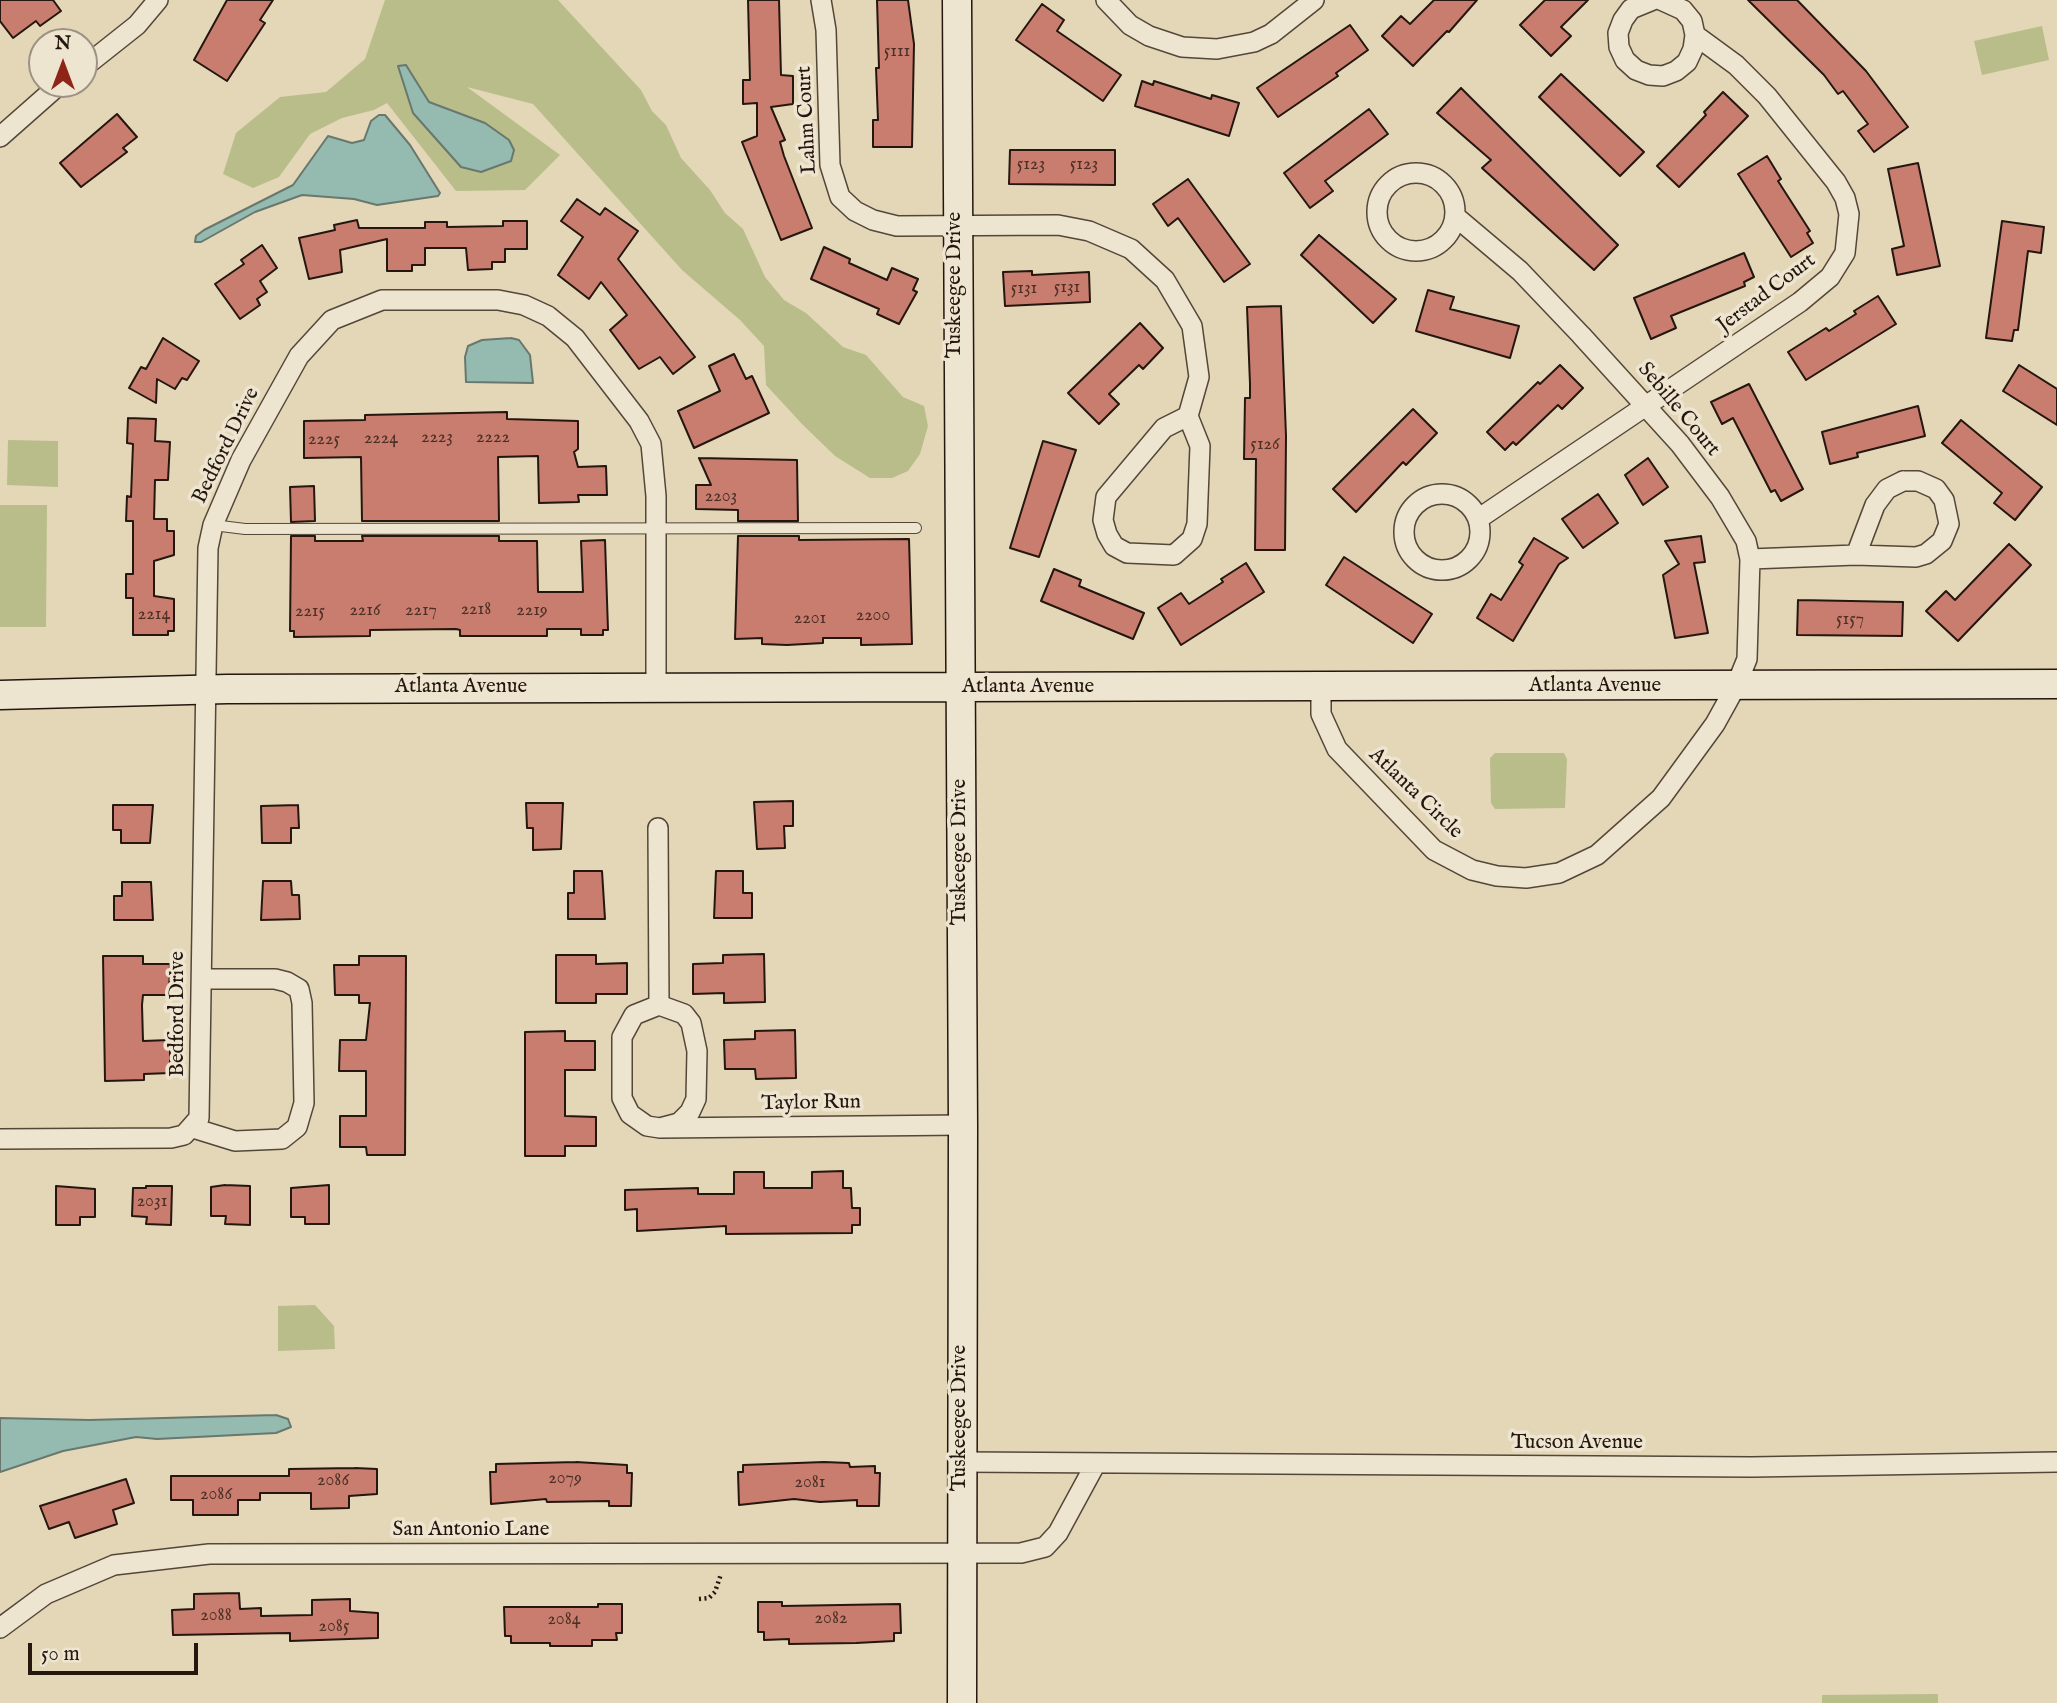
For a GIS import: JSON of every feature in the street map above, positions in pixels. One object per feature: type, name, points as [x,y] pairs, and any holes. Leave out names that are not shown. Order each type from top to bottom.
[{"type":"street","points":[[98,56],[137,25],[158,0]]},
{"type":"street","name":"Lahm Court","points":[[821,0],[826,30],[830,165],[832,181],[840,197],[855,211],[873,220],[897,226],[1058,225],[1089,231],[1131,249],[1165,280],[1192,326],[1198,349],[1199,377],[1188,416]]},
{"type":"street","name":"Tuskeegee Drive","points":[[957,0],[956,225],[963,1125],[960,1553],[962,1703]]},
{"type":"street","points":[[1106,0],[1130,25],[1149,36],[1174,46],[1217,49],[1254,42],[1271,34],[1296,17],[1314,0]]},
{"type":"street","points":[[1653,0],[1631,9],[1618,33],[1625,60],[1636,70],[1663,76],[1676,71],[1687,62],[1695,35]]},
{"type":"street","name":"Jerstad Court","points":[[1478,519],[1643,406],[1742,343],[1815,290],[1838,266],[1848,238],[1849,214],[1845,198],[1836,182],[1767,96],[1730,60],[1695,35],[1692,22],[1683,10],[1661,0]]},
{"type":"street","points":[[0,137],[44,98]]},
{"type":"street","name":"Sebille Court","points":[[1456,217],[1451,231],[1442,242],[1429,249],[1415,251],[1401,248],[1389,240],[1380,228],[1377,214],[1379,200],[1386,187],[1404,176],[1425,174],[1438,180],[1449,190],[1455,203],[1456,217],[1520,271],[1680,444],[1720,497],[1746,541],[1750,559],[1748,653],[1736,686]]},
{"type":"street","name":"Bedford Drive","points":[[194,1128],[201,1107],[208,548],[213,525],[241,460],[299,356],[332,320],[382,300],[498,300],[524,305],[563,326],[639,421],[651,444],[655,470],[656,688]]},
{"type":"street","points":[[1188,416],[1200,446],[1197,524],[1192,539],[1174,555],[1127,553],[1114,546],[1104,527],[1103,509],[1106,497],[1164,428],[1188,416]]},
{"type":"street","points":[[1750,559],[1856,555],[1916,557],[1935,549],[1949,524],[1944,500],[1936,489],[1918,481],[1903,481],[1886,489],[1875,505],[1856,555]]},
{"type":"street","name":"Atlanta Avenue","points":[[0,695],[205,689],[2057,684]]},
{"type":"street","name":"Atlanta Circle","points":[[1321,687],[1321,714],[1337,749],[1434,850],[1472,870],[1518,878],[1559,873],[1580,865],[1609,846],[1661,798],[1684,769],[1736,686]]},
{"type":"street","points":[[658,828],[659,1005],[684,1014],[691,1023],[697,1051],[696,1099],[690,1112],[679,1123],[660,1128]]},
{"type":"street","points":[[0,1139],[171,1138],[184,1135],[194,1128],[235,1141],[282,1139],[297,1127],[304,1103],[302,1003],[299,989],[288,982],[275,979],[202,979]]},
{"type":"street","name":"Taylor Run","points":[[659,1005],[641,1010],[625,1027],[622,1037],[624,1102],[630,1114],[647,1126],[963,1125]]},
{"type":"street","name":"Tucson Avenue","points":[[961,1462],[1752,1467],[2057,1462]]},
{"type":"street","points":[[960,1553],[1021,1553],[1045,1547],[1058,1533],[1096,1463]]},
{"type":"street","name":"San Antonio Lane","points":[[0,1629],[46,1594],[68,1583],[114,1564],[151,1558],[209,1554],[960,1553]]},
{"type":"lane","points":[[213,525],[246,529],[916,528]]},
{"type":"path","points":[[699,1599],[709,1598],[715,1592],[720,1583],[720,1569]]},
{"type":"green space","points":[[385,0],[558,0],[641,90],[652,111],[666,125],[681,158],[710,190],[725,213],[743,229],[765,277],[784,300],[806,313],[843,347],[866,355],[903,397],[924,406],[928,426],[920,454],[908,471],[892,478],[870,478],[835,456],[802,424],[766,385],[764,346],[740,320],[682,270],[533,104],[467,87],[560,155],[525,190],[456,191],[387,103],[374,110],[342,118],[310,134],[279,177],[253,188],[223,174],[236,133],[280,97],[326,92],[365,59]]},
{"type":"green space","points":[[2042,26],[2049,60],[1982,75],[1974,41]]},
{"type":"green space","points":[[8,440],[58,441],[58,487],[7,485]]},
{"type":"green space","points":[[0,505],[47,505],[46,627],[0,627]]},
{"type":"green space","points":[[1495,753],[1564,753],[1567,759],[1565,808],[1495,809],[1491,803],[1490,758]]},
{"type":"green space","points":[[315,1305],[334,1326],[335,1349],[278,1351],[278,1306]]},
{"type":"green space","points":[[1938,1694],[1938,1703],[1822,1703],[1822,1695]]},
{"type":"water","points":[[406,65],[429,102],[485,123],[509,140],[514,150],[511,161],[481,172],[461,167],[413,113],[398,66]]},
{"type":"water","points":[[379,115],[385,115],[410,145],[440,193],[438,196],[377,205],[354,199],[302,195],[255,212],[201,242],[195,242],[196,236],[204,230],[293,185],[328,136],[352,143],[364,140],[371,121]]},
{"type":"water","points":[[482,340],[519,340],[530,355],[533,383],[466,382],[465,357],[468,346]]},
{"type":"water","points":[[276,1415],[288,1419],[291,1427],[276,1433],[157,1439],[136,1437],[63,1451],[0,1472],[0,1418],[89,1420]]},
{"type":"building","points":[[0,0],[53,0],[61,11],[40,26],[36,21],[13,38],[0,21]]},
{"type":"building","points":[[227,0],[273,0],[260,20],[265,23],[227,81],[194,60]]},
{"type":"building","points":[[748,0],[779,0],[781,75],[793,76],[793,104],[771,107],[785,140],[780,142],[784,156],[812,228],[781,240],[742,142],[757,136],[757,103],[743,104],[743,80],[750,80]]},
{"type":"building","points":[[877,0],[908,0],[914,44],[912,147],[873,147],[873,120],[878,120]]},
{"type":"building","points":[[1434,0],[1477,0],[1449,32],[1447,31],[1413,66],[1382,36],[1401,16],[1410,24]]},
{"type":"building","points":[[1545,0],[1588,0],[1561,27],[1571,36],[1551,56],[1520,25]]},
{"type":"building","points":[[1748,0],[1797,0],[1866,71],[1908,127],[1874,152],[1858,131],[1868,124],[1843,91],[1838,94],[1824,75]]},
{"type":"building","points":[[1042,4],[1064,20],[1057,31],[1121,75],[1103,101],[1016,40]]},
{"type":"building","points":[[1350,25],[1368,50],[1336,73],[1338,76],[1278,117],[1257,88]]},
{"type":"building","points":[[1561,74],[1644,152],[1620,176],[1539,97]]},
{"type":"building","points":[[1142,81],[1153,85],[1154,81],[1211,99],[1212,95],[1239,103],[1229,136],[1135,106]]},
{"type":"building","points":[[1461,88],[1618,245],[1594,270],[1482,168],[1491,160],[1437,113]]},
{"type":"building","points":[[1723,92],[1748,116],[1679,187],[1657,166],[1706,115],[1704,112]]},
{"type":"building","points":[[1369,109],[1388,134],[1325,181],[1333,191],[1310,208],[1284,173]]},
{"type":"building","points":[[117,114],[137,137],[123,148],[127,152],[81,187],[60,163]]},
{"type":"building","points":[[1010,150],[1115,150],[1115,185],[1009,184]]},
{"type":"building","points":[[1767,156],[1781,179],[1778,181],[1810,231],[1807,233],[1813,243],[1791,257],[1738,174]]},
{"type":"building","points":[[1918,163],[1940,266],[1897,275],[1892,249],[1904,246],[1888,169]]},
{"type":"building","points":[[1188,179],[1250,264],[1224,282],[1178,218],[1168,226],[1153,204]]},
{"type":"building","points":[[577,199],[600,215],[605,208],[638,231],[618,259],[695,357],[673,374],[660,357],[639,369],[610,330],[627,315],[601,282],[589,299],[558,275],[583,237],[561,221]]},
{"type":"building","points":[[357,220],[359,228],[425,228],[425,222],[447,222],[447,227],[503,226],[503,221],[527,221],[527,249],[505,249],[505,262],[492,262],[492,269],[468,270],[466,248],[425,248],[425,265],[412,265],[412,271],[387,271],[387,239],[340,250],[342,272],[309,279],[299,238],[335,230],[334,225]]},
{"type":"building","points":[[2002,221],[2044,227],[2041,253],[2028,251],[2018,330],[2014,330],[2012,341],[1986,338]]},
{"type":"building","points":[[1319,235],[1396,299],[1373,323],[1301,255]]},
{"type":"building","points":[[262,245],[277,268],[260,281],[267,292],[257,299],[260,305],[240,319],[215,284],[244,264],[241,260]]},
{"type":"building","points":[[824,247],[850,259],[849,263],[887,280],[892,268],[918,279],[913,290],[917,292],[899,324],[877,314],[879,309],[811,279]]},
{"type":"building","points":[[1744,253],[1754,277],[1744,282],[1745,286],[1671,316],[1676,328],[1651,339],[1634,298]]},
{"type":"building","points":[[1032,271],[1032,275],[1089,272],[1090,302],[1005,306],[1003,272]]},
{"type":"building","points":[[1428,290],[1454,297],[1450,309],[1519,326],[1510,358],[1416,331]]},
{"type":"building","points":[[1878,296],[1896,324],[1806,380],[1788,352],[1826,328],[1829,331]]},
{"type":"building","points":[[1281,306],[1286,436],[1285,550],[1255,550],[1256,459],[1244,459],[1245,398],[1250,398],[1247,307]]},
{"type":"building","points":[[1140,323],[1163,348],[1143,369],[1139,365],[1109,394],[1119,404],[1099,424],[1068,393]]},
{"type":"building","points":[[163,338],[199,361],[187,380],[182,378],[175,389],[157,379],[156,403],[129,388],[141,367],[146,369]]},
{"type":"building","points":[[734,354],[746,379],[752,376],[769,413],[694,448],[678,411],[720,391],[709,366]]},
{"type":"building","points":[[1560,365],[1583,388],[1562,409],[1558,405],[1516,445],[1513,442],[1505,450],[1487,432],[1538,382],[1540,384]]},
{"type":"building","points":[[2019,365],[2057,389],[2057,425],[2003,391]]},
{"type":"building","points":[[1749,384],[1803,489],[1781,501],[1775,490],[1771,492],[1733,418],[1722,424],[1711,402]]},
{"type":"building","points":[[1918,406],[1925,436],[1857,453],[1858,457],[1830,464],[1822,432]]},
{"type":"building","points":[[1413,409],[1437,433],[1406,465],[1403,462],[1356,512],[1333,489]]},
{"type":"building","points":[[507,412],[507,419],[578,421],[578,449],[574,452],[578,467],[606,466],[607,495],[578,495],[579,502],[539,503],[538,456],[498,457],[499,521],[362,521],[361,457],[304,458],[304,421],[365,420],[365,415]]},
{"type":"building","points":[[128,418],[156,419],[155,441],[170,442],[168,480],[155,480],[154,519],[167,519],[167,531],[174,531],[174,555],[154,561],[154,596],[174,599],[174,631],[168,631],[168,635],[133,635],[133,598],[126,598],[126,574],[133,574],[133,521],[126,521],[127,496],[131,497],[133,444],[127,443]]},
{"type":"building","points":[[1961,420],[2042,487],[2015,520],[1994,503],[2002,493],[1942,443]]},
{"type":"building","points":[[1043,441],[1076,450],[1039,557],[1010,548]]},
{"type":"building","points":[[699,458],[797,460],[798,521],[738,521],[738,510],[696,509],[696,485],[711,485]]},
{"type":"building","points":[[1648,458],[1668,487],[1643,505],[1625,475]]},
{"type":"building","points":[[314,486],[315,521],[291,522],[290,487]]},
{"type":"building","points":[[1598,494],[1618,523],[1583,548],[1562,519]]},
{"type":"building","points":[[291,536],[315,536],[315,541],[363,541],[362,536],[499,536],[499,541],[537,541],[538,592],[583,592],[581,541],[605,540],[608,630],[603,630],[603,635],[581,635],[581,629],[547,629],[547,636],[460,636],[460,630],[456,629],[370,630],[370,636],[294,637],[294,631],[290,631]]},
{"type":"building","points":[[738,536],[799,536],[799,540],[909,539],[912,644],[861,645],[861,638],[823,638],[823,643],[787,645],[762,644],[762,638],[735,639]]},
{"type":"building","points":[[1701,536],[1705,562],[1694,563],[1708,633],[1675,638],[1663,575],[1679,564],[1665,541]]},
{"type":"building","points":[[1534,538],[1568,558],[1559,564],[1513,641],[1477,618],[1491,594],[1501,600],[1523,565],[1519,562]]},
{"type":"building","points":[[2009,544],[2031,565],[1958,641],[1926,611],[1946,591],[1955,600]]},
{"type":"building","points":[[1344,557],[1432,614],[1413,643],[1326,585]]},
{"type":"building","points":[[1246,563],[1264,592],[1181,645],[1158,608],[1181,593],[1189,604]]},
{"type":"building","points":[[1054,569],[1081,580],[1079,586],[1144,613],[1133,639],[1041,601]]},
{"type":"building","points":[[1798,600],[1903,602],[1902,636],[1797,635]]},
{"type":"building","points":[[793,801],[793,826],[784,826],[785,848],[757,849],[754,802]]},
{"type":"building","points":[[526,803],[563,803],[561,849],[533,850],[533,828],[527,828]]},
{"type":"building","points":[[113,805],[153,805],[150,843],[121,843],[121,830],[113,830]]},
{"type":"building","points":[[298,805],[299,828],[291,828],[291,843],[262,843],[261,806]]},
{"type":"building","points":[[574,871],[602,871],[605,919],[568,919],[568,893],[574,893]]},
{"type":"building","points":[[716,871],[743,871],[743,893],[752,893],[752,918],[714,918]]},
{"type":"building","points":[[263,881],[291,881],[292,895],[299,895],[300,919],[261,920]]},
{"type":"building","points":[[122,882],[151,882],[153,920],[114,920],[114,896],[122,896]]},
{"type":"building","points":[[764,954],[765,1002],[724,1003],[724,993],[693,994],[693,964],[723,963],[723,955]]},
{"type":"building","points":[[556,955],[596,955],[596,964],[627,963],[627,994],[596,994],[596,1003],[556,1003]]},
{"type":"building","points":[[103,956],[143,956],[143,964],[170,964],[169,995],[143,995],[142,1005],[143,1041],[170,1040],[170,1073],[144,1074],[144,1080],[105,1081]]},
{"type":"building","points":[[359,956],[406,956],[405,1155],[367,1155],[366,1147],[340,1147],[340,1116],[366,1116],[366,1071],[339,1071],[340,1040],[366,1040],[370,1003],[359,1003],[359,995],[335,995],[334,965],[359,965]]},
{"type":"building","points":[[795,1030],[796,1078],[756,1079],[755,1069],[725,1069],[724,1040],[755,1039],[755,1031]]},
{"type":"building","points":[[565,1031],[565,1041],[595,1041],[595,1070],[565,1070],[565,1116],[596,1117],[596,1146],[565,1146],[565,1156],[525,1156],[525,1032]]},
{"type":"building","points":[[843,1171],[843,1188],[851,1188],[852,1208],[860,1208],[860,1225],[852,1225],[852,1233],[726,1234],[726,1226],[637,1231],[637,1209],[625,1210],[625,1190],[698,1188],[698,1194],[734,1194],[734,1172],[764,1172],[764,1188],[812,1188],[812,1172]]},
{"type":"building","points":[[329,1185],[329,1224],[305,1224],[305,1217],[291,1217],[291,1188]]},
{"type":"building","points":[[56,1186],[95,1189],[95,1217],[80,1217],[80,1225],[56,1225]]},
{"type":"building","points":[[172,1186],[171,1225],[146,1224],[147,1217],[132,1216],[133,1188]]},
{"type":"building","points":[[250,1186],[250,1225],[225,1224],[226,1216],[211,1216],[211,1187]]},
{"type":"building","points":[[576,1462],[627,1465],[627,1473],[632,1473],[631,1506],[609,1506],[609,1501],[547,1502],[546,1499],[491,1504],[490,1472],[496,1472],[496,1464]]},
{"type":"building","points":[[849,1463],[850,1467],[875,1466],[875,1473],[880,1473],[879,1506],[857,1506],[857,1500],[820,1502],[794,1499],[739,1505],[738,1472],[743,1472],[743,1465]]},
{"type":"building","points":[[289,1469],[377,1469],[377,1494],[349,1496],[349,1508],[311,1509],[311,1493],[260,1493],[260,1500],[238,1500],[238,1515],[193,1515],[193,1500],[171,1500],[171,1476],[289,1476]]},
{"type":"building","points":[[126,1479],[134,1503],[113,1510],[117,1524],[75,1538],[69,1522],[49,1529],[40,1506]]},
{"type":"building","points":[[239,1593],[240,1609],[261,1608],[261,1616],[312,1615],[312,1600],[350,1599],[350,1611],[378,1613],[378,1638],[290,1641],[290,1633],[173,1635],[172,1610],[194,1609],[194,1594]]},
{"type":"building","points":[[758,1602],[782,1602],[782,1606],[900,1604],[901,1633],[894,1633],[894,1641],[856,1643],[789,1644],[789,1639],[764,1640],[764,1632],[758,1632]]},
{"type":"building","points":[[598,1604],[622,1604],[622,1633],[616,1633],[617,1640],[592,1640],[592,1646],[550,1646],[550,1643],[511,1643],[511,1636],[505,1636],[504,1607],[598,1607]]}]
